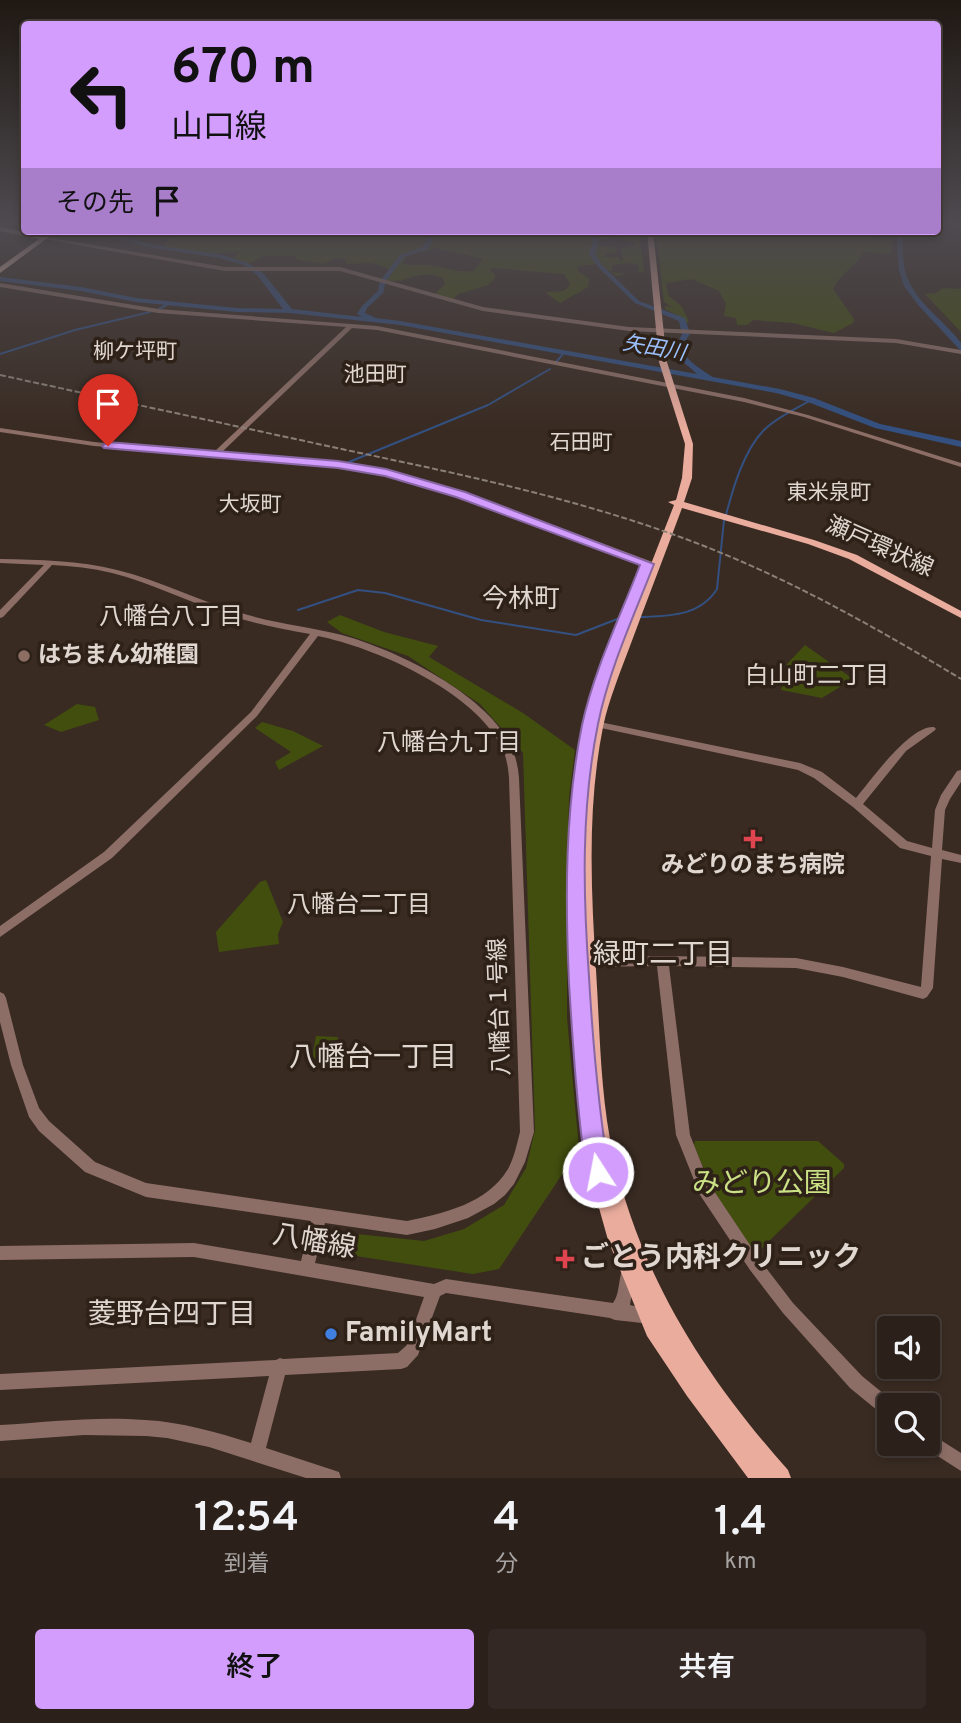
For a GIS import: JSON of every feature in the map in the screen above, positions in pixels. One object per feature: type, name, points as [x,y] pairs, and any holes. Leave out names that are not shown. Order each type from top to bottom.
[{"type":"main road","points":[[653,292],[661,362],[688,436],[690,456],[687,478],[605,676],[594,724],[584,830],[586,1094],[593,1152],[603,1194],[628,1268],[694,1389],[761,1478]]},
{"type":"main road","name":"瀬戸環状線","points":[[677,502],[810,538],[862,556],[901,574],[961,609]]},
{"type":"main road","name":"瀬戸環状線","points":[[677,502],[811,542],[853,558],[961,615]]},
{"type":"main road","points":[[583,962],[604,1153],[655,1316],[756,1452],[780,1478]]},
{"type":"street","points":[[43,292],[154,310],[352,325],[667,384],[791,411],[961,465]]},
{"type":"street","points":[[422,292],[479,308],[657,332],[896,341],[960,352]]},
{"type":"street","points":[[216,454],[352,325]]},
{"type":"street","points":[[0,430],[94,444],[338,464],[407,477],[651,565]]},
{"type":"street","name":"八幡台１号線","points":[[0,561],[50,563],[114,572],[239,616],[341,638],[375,649],[429,677],[486,718],[501,737],[512,759],[519,859],[527,1132],[510,1178],[496,1195],[448,1220],[407,1228],[146,1190],[90,1167],[44,1126],[34,1112],[17,1065],[0,998]]},
{"type":"street","points":[[0,615],[50,563]]},
{"type":"street","points":[[0,932],[108,855],[254,714],[315,633]]},
{"type":"street","points":[[594,724],[800,767],[818,775],[857,804],[904,845],[961,859]]},
{"type":"street","points":[[857,804],[903,748],[931,729]]},
{"type":"street","points":[[583,962],[796,963],[923,993],[927,988],[940,810],[961,774]]},
{"type":"street","points":[[662,961],[683,1135],[705,1190],[788,1308],[856,1382],[877,1399]]},
{"type":"street","points":[[307,1267],[319,1217]]},
{"type":"street","name":"八幡線","points":[[0,1254],[194,1250],[307,1267],[434,1291],[446,1286],[655,1316]]},
{"type":"street","points":[[615,1312],[623,1303],[628,1268]]},
{"type":"street","points":[[0,1382],[401,1361],[413,1350],[434,1291]]},
{"type":"street","points":[[256,1453],[280,1366]]},
{"type":"street","points":[[0,1433],[117,1426],[167,1430],[256,1453],[333,1478]]},
{"type":"street","points":[[940,1448],[961,1462]]},
{"type":"green space","points":[[437,292],[465,292],[452,300],[434,295]]},
{"type":"green space","points":[[547,292],[579,292],[560,303]]},
{"type":"green space","points":[[663,292],[667,292],[682,307],[689,322],[686,323],[681,317],[665,309],[665,306],[673,307],[664,302]]},
{"type":"green space","points":[[720,292],[835,292],[854,319],[853,323],[834,333],[793,323],[753,320],[747,325],[737,325],[736,318],[724,316],[726,304]]},
{"type":"green space","points":[[961,292],[961,332],[925,294]]},
{"type":"green space","points":[[340,615],[384,632],[438,646],[429,657],[523,713],[575,750],[569,797],[567,1018],[579,1149],[499,1269],[473,1274],[343,1254],[337,1246],[340,1236],[347,1233],[424,1241],[464,1229],[504,1205],[526,1168],[535,1130],[523,753],[480,704],[408,656],[342,633],[327,622]]},
{"type":"green space","points":[[805,645],[853,679],[822,698],[781,690],[787,664]]},
{"type":"green space","points":[[77,704],[95,707],[99,720],[61,732],[44,725]]},
{"type":"green space","points":[[262,722],[293,731],[323,746],[279,770],[275,762],[291,752],[255,728]]},
{"type":"green space","points":[[266,880],[283,922],[278,934],[279,944],[219,952],[216,932],[260,882]]},
{"type":"green space","points":[[316,1036],[338,1037],[333,1060],[312,1058]]},
{"type":"green space","name":"みどり公園","points":[[695,1141],[818,1141],[844,1164],[844,1168],[758,1252],[754,1252],[712,1188],[694,1145]]},
{"type":"waterway","name":"矢田川","points":[[96,292],[136,300],[237,310],[290,311]]},
{"type":"waterway","points":[[273,292],[290,311]]},
{"type":"waterway","points":[[373,318],[361,314],[364,307],[381,292]]},
{"type":"waterway","points":[[627,292],[637,302],[682,320],[686,334],[679,348],[680,354],[701,374],[710,378]]},
{"type":"waterway","points":[[912,292],[961,349]]},
{"type":"waterway","name":"矢田川","points":[[159,309],[170,303]]},
{"type":"waterway","name":"矢田川","points":[[290,311],[400,323],[777,391],[811,400],[878,426],[961,444]]},
{"type":"waterway","points":[[0,354],[75,330],[150,312]]},
{"type":"waterway","name":"矢田川","points":[[557,361],[563,354]]},
{"type":"waterway","points":[[349,462],[488,405],[550,369]]},
{"type":"waterway","points":[[726,515],[740,470],[757,438],[775,421],[811,400]]},
{"type":"waterway","points":[[641,617],[684,613],[710,598],[717,589],[724,520]]},
{"type":"waterway","points":[[298,610],[358,590],[385,593],[481,620],[576,635],[620,618],[632,618]]},
{"type":"railway","points":[[0,375],[474,478],[559,499],[642,524],[719,552],[791,584],[860,620],[961,679]]},
{"type":"place","name":"はちまん幼稚園","points":[[24,656]]},
{"type":"place","name":"みどりのまち病院","points":[[753,839]]},
{"type":"place","name":"ごとう内科クリニック","points":[[565,1259]]},
{"type":"place","name":"FamilyMart","points":[[331,1334]]},
{"type":"district","name":"柳ケ坪町","points":[[135,352]]},
{"type":"district","name":"池田町","points":[[375,375]]},
{"type":"district","name":"石田町","points":[[581,443]]},
{"type":"district","name":"東米泉町","points":[[829,493]]},
{"type":"district","name":"大坂町","points":[[250,505]]},
{"type":"district","name":"今林町","points":[[521,600]]},
{"type":"district","name":"八幡台八丁目","points":[[171,618]]},
{"type":"district","name":"白山町二丁目","points":[[817,677]]},
{"type":"district","name":"八幡台九丁目","points":[[449,744]]},
{"type":"district","name":"八幡台二丁目","points":[[359,906]]},
{"type":"district","name":"緑町二丁目","points":[[663,956]]},
{"type":"district","name":"八幡台一丁目","points":[[373,1059]]},
{"type":"district","name":"菱野台四丁目","points":[[172,1316]]},
{"type":"route","points":[[108,446],[338,464],[386,472],[460,494],[647,564],[590,723],[576,823],[575,914],[586,1094],[598,1172]]}]
